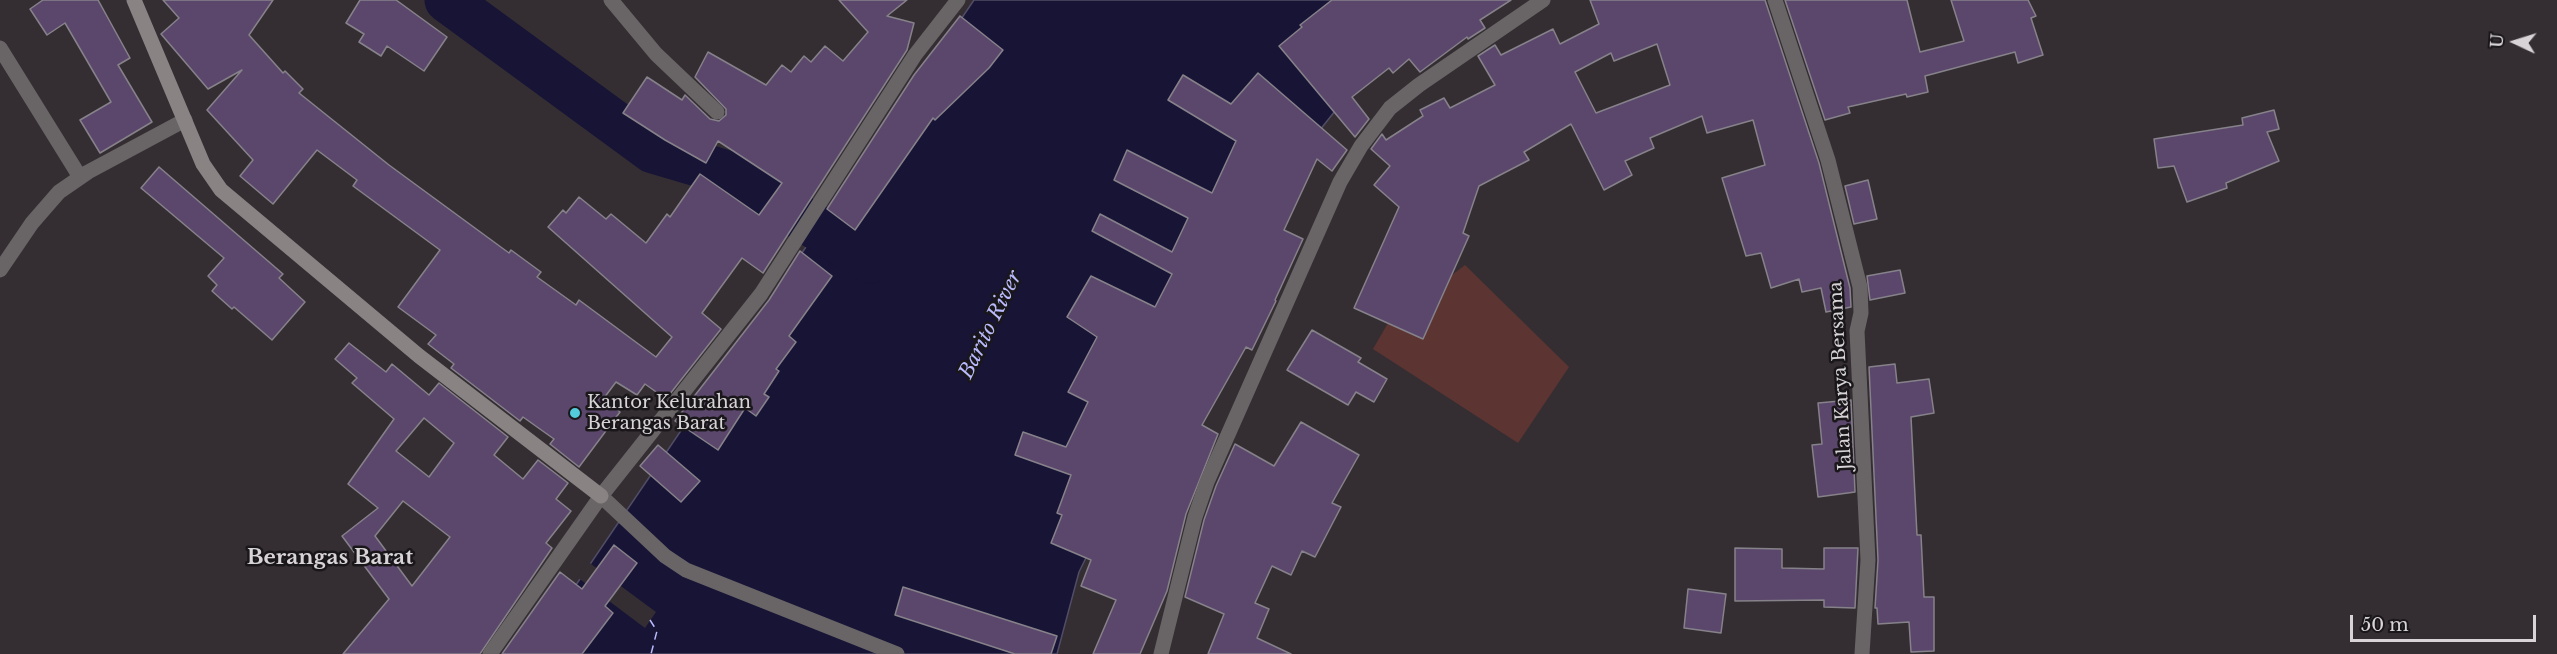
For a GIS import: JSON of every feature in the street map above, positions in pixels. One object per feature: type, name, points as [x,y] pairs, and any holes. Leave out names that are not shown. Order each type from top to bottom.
[{"type":"street","points":[[134,0],[203,164],[221,190],[245,213],[419,356],[606,501],[665,556],[686,570],[897,654]]},
{"type":"street","points":[[611,0],[656,54],[717,112]]},
{"type":"street","points":[[490,654],[761,294],[915,55],[958,0]]},
{"type":"street","points":[[1161,654],[1195,517],[1207,482],[1340,182],[1361,146],[1390,108],[1404,96],[1514,17],[1543,0]]},
{"type":"street","name":"Jalan Karya Bersama","points":[[1775,0],[1828,160],[1860,287],[1862,313],[1857,331],[1868,560],[1862,654]]},
{"type":"street","points":[[0,48],[80,177]]},
{"type":"street","points":[[0,270],[32,223],[58,192],[80,177],[185,120]]},
{"type":"shaded area","points":[[1465,265],[1569,367],[1518,443],[1373,349],[1388,323],[1423,339],[1452,275]]},
{"type":"water","name":"Barito River","points":[[974,0],[1424,0],[1291,166],[1210,304],[1079,572],[1057,654],[529,654]]},
{"type":"pier","points":[[587,561],[656,612],[645,628],[577,577]]},
{"type":"building","points":[[43,0],[98,0],[130,58],[118,65],[152,122],[100,153],[80,120],[111,102],[65,23],[47,35],[30,9]]},
{"type":"building","points":[[163,0],[273,0],[249,35],[283,73],[285,71],[303,89],[299,93],[389,165],[509,253],[511,250],[541,272],[537,277],[576,305],[579,300],[656,357],[672,337],[548,227],[563,210],[566,213],[579,197],[606,219],[611,214],[646,243],[667,214],[670,217],[700,174],[759,215],[782,183],[718,141],[706,163],[623,113],[647,77],[682,100],[685,95],[710,119],[719,121],[726,115],[726,109],[695,77],[708,52],[766,85],[782,65],[791,72],[804,56],[811,62],[825,46],[843,61],[868,32],[839,0],[907,0],[887,16],[914,23],[907,50],[763,273],[742,258],[702,313],[721,329],[666,399],[645,384],[637,395],[616,382],[604,398],[620,412],[579,467],[550,444],[554,439],[523,417],[520,421],[451,368],[454,364],[428,344],[436,335],[398,307],[440,250],[353,186],[357,180],[317,150],[273,204],[240,176],[253,160],[207,110],[242,70],[208,89],[161,34],[179,18]]},
{"type":"building","points":[[360,0],[396,0],[447,37],[424,71],[387,46],[381,56],[359,42],[364,34],[346,23]]},
{"type":"building","points":[[1332,0],[1511,0],[1480,20],[1485,28],[1468,39],[1467,37],[1420,72],[1409,59],[1393,73],[1389,68],[1352,97],[1369,119],[1355,137],[1279,46],[1302,27],[1300,25]]},
{"type":"building","points":[[1590,0],[1765,0],[1819,163],[1850,288],[1851,307],[1826,312],[1821,288],[1802,292],[1799,279],[1771,288],[1761,253],[1746,256],[1722,178],[1765,165],[1753,120],[1707,133],[1702,116],[1650,138],[1654,148],[1625,161],[1632,175],[1604,190],[1571,124],[1524,152],[1529,160],[1479,186],[1463,233],[1469,236],[1423,339],[1354,308],[1399,207],[1374,185],[1390,166],[1371,149],[1382,134],[1386,140],[1423,116],[1420,110],[1444,98],[1450,108],[1495,85],[1478,56],[1495,45],[1501,55],[1553,29],[1560,44],[1599,24]],"holes":[[[1657,44],[1670,85],[1596,113],[1575,72],[1611,53],[1614,61]]]},
{"type":"building","points":[[1785,0],[1907,0],[1920,52],[1964,41],[1951,0],[2028,0],[2036,16],[2031,18],[2043,55],[2018,63],[2015,52],[1925,76],[1928,92],[1907,97],[1906,94],[1848,107],[1850,113],[1825,120]]},
{"type":"building","points":[[960,16],[1003,50],[989,68],[935,120],[933,118],[855,230],[827,209],[914,75]]},
{"type":"building","points":[[1258,73],[1347,150],[1332,171],[1317,159],[1284,230],[1303,239],[1252,350],[1246,347],[1202,425],[1218,434],[1186,514],[1167,591],[1140,654],[1093,654],[1116,600],[1081,586],[1091,560],[1051,543],[1062,515],[1057,513],[1071,475],[1015,455],[1023,432],[1066,447],[1088,402],[1068,392],[1097,337],[1067,317],[1091,276],[1155,307],[1172,274],[1092,231],[1100,214],[1172,252],[1188,218],[1114,180],[1127,150],[1212,193],[1236,141],[1168,100],[1183,75],[1231,104]]},
{"type":"building","points":[[2274,110],[2279,129],[2267,132],[2279,161],[2226,183],[2227,188],[2187,202],[2174,166],[2158,168],[2154,139],[2243,125],[2242,118]]},
{"type":"building","points":[[159,167],[283,274],[279,278],[305,302],[272,340],[212,291],[217,285],[208,276],[224,258],[141,188]]},
{"type":"building","points":[[1868,180],[1877,219],[1854,224],[1845,186]]},
{"type":"building","points":[[800,251],[832,276],[789,336],[796,342],[776,369],[779,371],[764,394],[769,397],[756,416],[745,408],[718,450],[675,421],[769,300]]},
{"type":"building","points":[[1900,270],[1905,293],[1870,300],[1867,276]]},
{"type":"building","points":[[1312,330],[1361,358],[1358,362],[1387,379],[1374,402],[1356,392],[1348,405],[1287,370]]},
{"type":"building","points":[[349,343],[386,372],[392,364],[429,395],[439,383],[508,437],[494,455],[523,479],[538,460],[568,483],[556,499],[571,511],[546,543],[552,548],[480,654],[343,654],[389,599],[342,536],[378,508],[348,484],[394,419],[352,383],[357,378],[335,359]],"holes":[[[424,418],[454,443],[429,477],[396,451]],[[403,501],[450,537],[412,586],[375,536]]]},
{"type":"building","points":[[1895,364],[1897,383],[1929,379],[1934,413],[1911,417],[1917,535],[1921,535],[1924,597],[1934,597],[1934,651],[1911,652],[1909,622],[1878,624],[1877,608],[1875,608],[1878,560],[1869,367]]},
{"type":"building","points":[[1851,400],[1855,492],[1818,497],[1812,445],[1822,444],[1818,403]]},
{"type":"building","points":[[1301,422],[1359,455],[1332,503],[1341,507],[1315,557],[1302,551],[1291,575],[1272,566],[1255,603],[1269,609],[1257,638],[1291,654],[1208,654],[1224,614],[1185,597],[1204,520],[1216,486],[1235,444],[1274,466]]},
{"type":"building","points":[[658,445],[700,481],[681,502],[640,466]]},
{"type":"building","points":[[614,545],[637,563],[605,606],[613,613],[582,654],[502,654],[560,572],[582,589]]},
{"type":"building","points":[[1735,548],[1782,549],[1782,568],[1824,569],[1824,548],[1858,548],[1855,608],[1824,607],[1824,600],[1735,601]]},
{"type":"building","points":[[903,587],[1057,636],[1051,654],[1015,654],[895,615]]},
{"type":"building","points":[[1688,589],[1726,594],[1721,633],[1684,628]]},
{"type":"waterway","points":[[447,0],[653,151],[731,174],[870,261]]},
{"type":"ferry route","points":[[650,620],[657,631],[651,654]]},
{"type":"place","name":"Kantor Kelurahan Berangas Barat","points":[[575,413]]},
{"type":"district","name":"Berangas Barat","points":[[330,558]]}]
